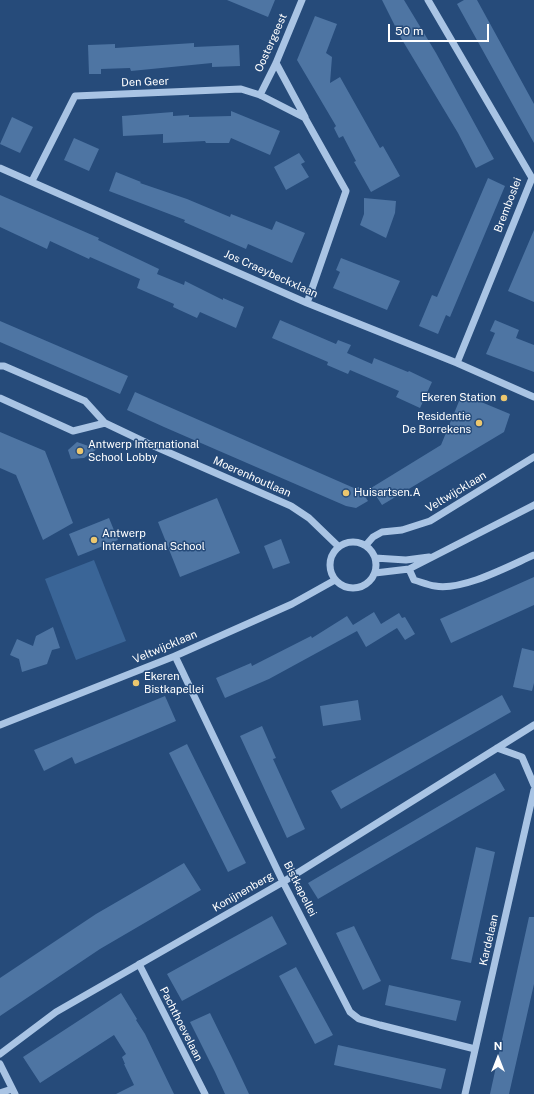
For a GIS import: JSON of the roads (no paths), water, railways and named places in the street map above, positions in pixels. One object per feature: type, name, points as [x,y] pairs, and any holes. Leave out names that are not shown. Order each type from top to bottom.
[{"type":"street","name":"Oostergeest","points":[[260,94],[276,63],[302,0]]},
{"type":"street","name":"Bremboslei","points":[[428,0],[532,178],[457,363]]},
{"type":"street","points":[[276,63],[346,191],[307,303]]},
{"type":"street","name":"Den Geer","points":[[32,181],[75,96],[241,89],[260,94],[305,118]]},
{"type":"street","name":"Jos Craeybeckxlaan","points":[[0,168],[307,303],[457,363],[534,397]]},
{"type":"street","name":"Moerenhoutlaan","points":[[0,366],[4,366],[85,401],[105,423],[291,506],[308,518],[338,546]]},
{"type":"street","points":[[0,398],[73,431],[105,423]]},
{"type":"street","name":"Veltwijcklaan","points":[[366,545],[373,537],[382,532],[402,530],[430,521],[534,457]]},
{"type":"street","points":[[375,573],[408,569],[534,505]]},
{"type":"street","points":[[349,542],[358,542],[366,545],[375,558],[375,573],[369,582],[359,588],[342,586],[335,580],[330,572],[330,560],[338,546],[349,542]]},
{"type":"street","points":[[408,569],[414,580],[436,587],[457,585],[490,574],[534,554]]},
{"type":"street","points":[[375,558],[406,560],[434,556]]},
{"type":"street","name":"Veltwijcklaan","points":[[0,725],[175,656],[292,604],[335,580]]},
{"type":"street","name":"Bistkapellei","points":[[175,656],[283,882],[350,1012],[359,1019],[475,1049]]},
{"type":"street","name":"Konijnenberg","points":[[0,1054],[56,1012],[283,882],[534,726]]},
{"type":"street","points":[[497,748],[522,758],[534,785]]},
{"type":"street","name":"Kardelaan","points":[[465,1094],[534,790]]},
{"type":"street","name":"Pachthoevelaan","points":[[139,964],[205,1094]]},
{"type":"street","points":[[0,1064],[14,1091],[0,1093]]},
{"type":"place","name":"Ekeren Station","points":[[504,398]]},
{"type":"place","name":"Residentie De Borrekens","points":[[479,423]]},
{"type":"place","name":"Antwerp International School Lobby","points":[[80,451]]},
{"type":"place","name":"Huisartsen.A","points":[[346,493]]},
{"type":"place","name":"Antwerp International School","points":[[94,540]]},
{"type":"place","name":"Ekeren Bistkapellei","points":[[136,683]]}]
